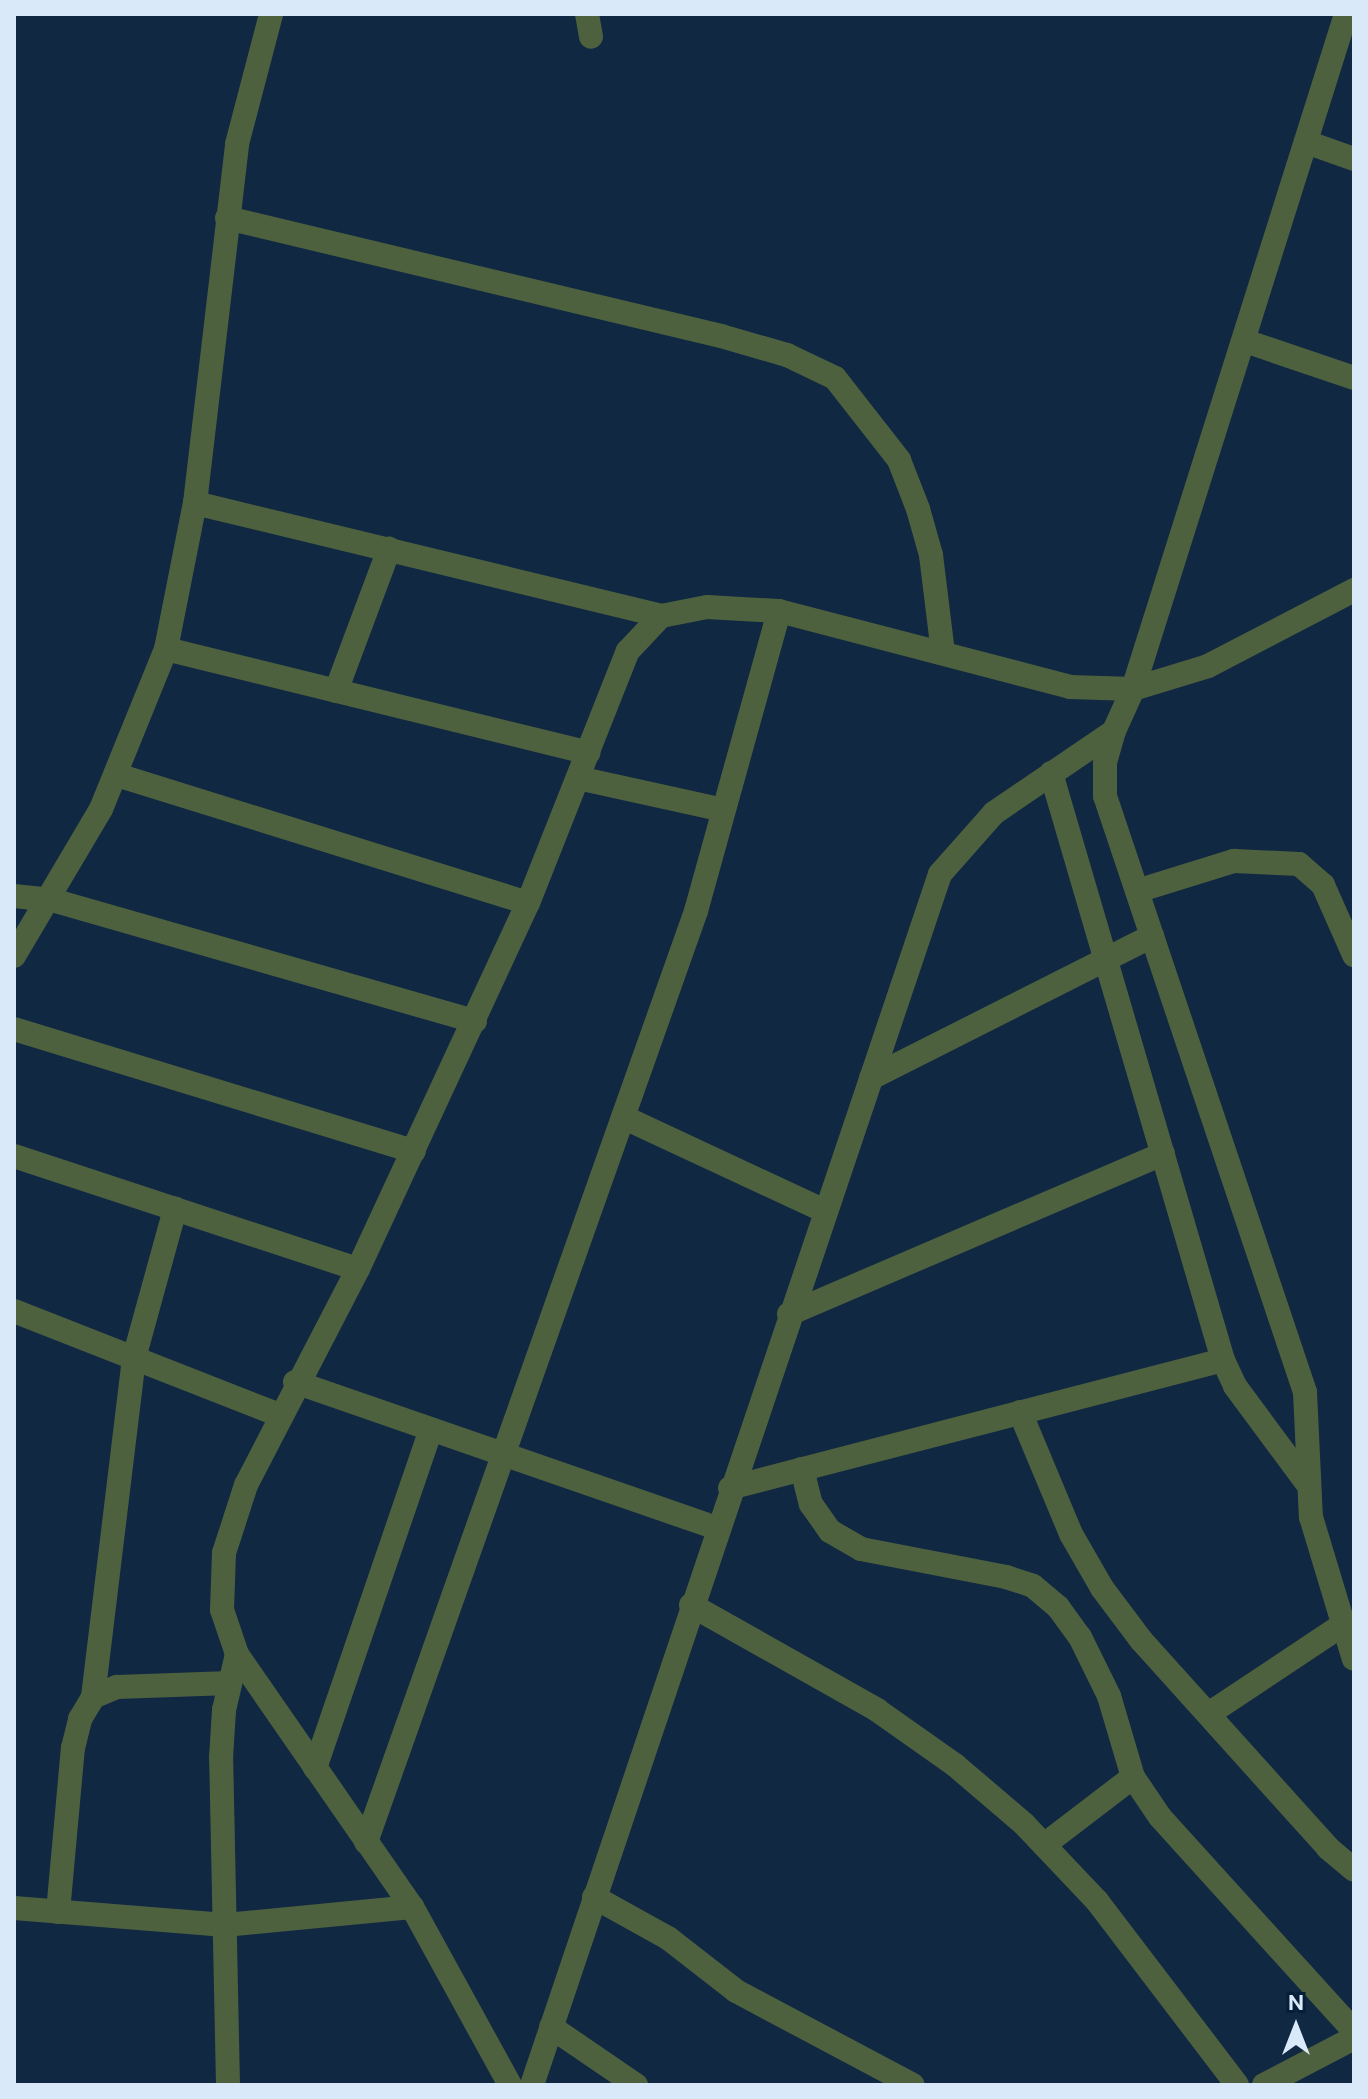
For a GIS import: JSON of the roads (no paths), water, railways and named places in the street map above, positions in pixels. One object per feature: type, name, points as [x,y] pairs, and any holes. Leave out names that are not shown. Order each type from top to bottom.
[{"type":"street","points":[[14,956],[52,900],[117,775],[166,649],[195,503],[227,218],[250,81],[271,14]]},
{"type":"street","points":[[1346,14],[1133,689],[1114,731],[1105,763],[1105,796],[1305,1392],[1306,1482],[1341,1626],[1354,1659]]},
{"type":"street","points":[[1306,142],[1354,159]]},
{"type":"street","points":[[227,218],[721,336],[787,355],[835,378],[899,460],[931,555],[943,653]]},
{"type":"street","points":[[1245,341],[1354,378]]},
{"type":"street","points":[[195,503],[661,616],[707,607],[779,611],[1070,687],[1133,689],[1208,666],[1354,590]]},
{"type":"street","points":[[336,691],[389,549]]},
{"type":"street","points":[[366,1842],[501,1453],[696,911],[779,611]]},
{"type":"street","points":[[510,2085],[412,1907],[237,1654],[222,1610],[224,1553],[246,1485],[295,1382],[358,1269],[528,903],[628,651],[661,616]]},
{"type":"street","points":[[166,649],[588,753]]},
{"type":"street","points":[[532,2085],[730,1488],[940,874],[994,813],[1114,731]]},
{"type":"street","points":[[1051,773],[1223,1360],[1241,1395],[1306,1482]]},
{"type":"street","points":[[117,775],[528,903]]},
{"type":"street","points":[[578,778],[724,810]]},
{"type":"street","points":[[1137,891],[1234,861],[1299,864],[1323,885],[1354,955]]},
{"type":"street","points":[[14,896],[52,900],[475,1021]]},
{"type":"street","points":[[871,1078],[1107,963],[1152,936]]},
{"type":"street","points":[[14,1029],[414,1151]]},
{"type":"street","points":[[623,1117],[825,1211]]},
{"type":"street","points":[[789,1314],[1163,1154]]},
{"type":"street","points":[[14,1156],[358,1269]]},
{"type":"street","points":[[58,1912],[73,1748],[80,1719],[93,1697],[134,1358],[175,1209]]},
{"type":"street","points":[[14,1311],[279,1415]]},
{"type":"street","points":[[730,1488],[1223,1360]]},
{"type":"street","points":[[295,1382],[717,1528]]},
{"type":"street","points":[[1020,1412],[1071,1534],[1102,1588],[1141,1640],[1210,1713],[1328,1848],[1354,1870]]},
{"type":"street","points":[[315,1768],[431,1429]]},
{"type":"street","points":[[802,1469],[817,1513],[830,1531],[861,1549],[1006,1577],[1033,1586],[1058,1607],[1080,1637],[1109,1696],[1133,1777],[1160,1817],[1354,2031]]},
{"type":"street","points":[[691,1605],[877,1710],[955,1765],[1044,1845],[1097,1901],[1237,2085]]},
{"type":"street","points":[[1210,1713],[1341,1626]]},
{"type":"street","points":[[228,2085],[221,1758],[230,1683],[237,1654]]},
{"type":"street","points":[[93,1697],[117,1687],[230,1683]]},
{"type":"street","points":[[1044,1845],[1133,1777]]},
{"type":"street","points":[[594,1897],[668,1938],[736,1991],[913,2085]]},
{"type":"street","points":[[14,1908],[225,1925],[412,1907]]},
{"type":"street","points":[[551,2027],[636,2085]]},
{"type":"street","points":[[1264,2085],[1354,2038]]}]
